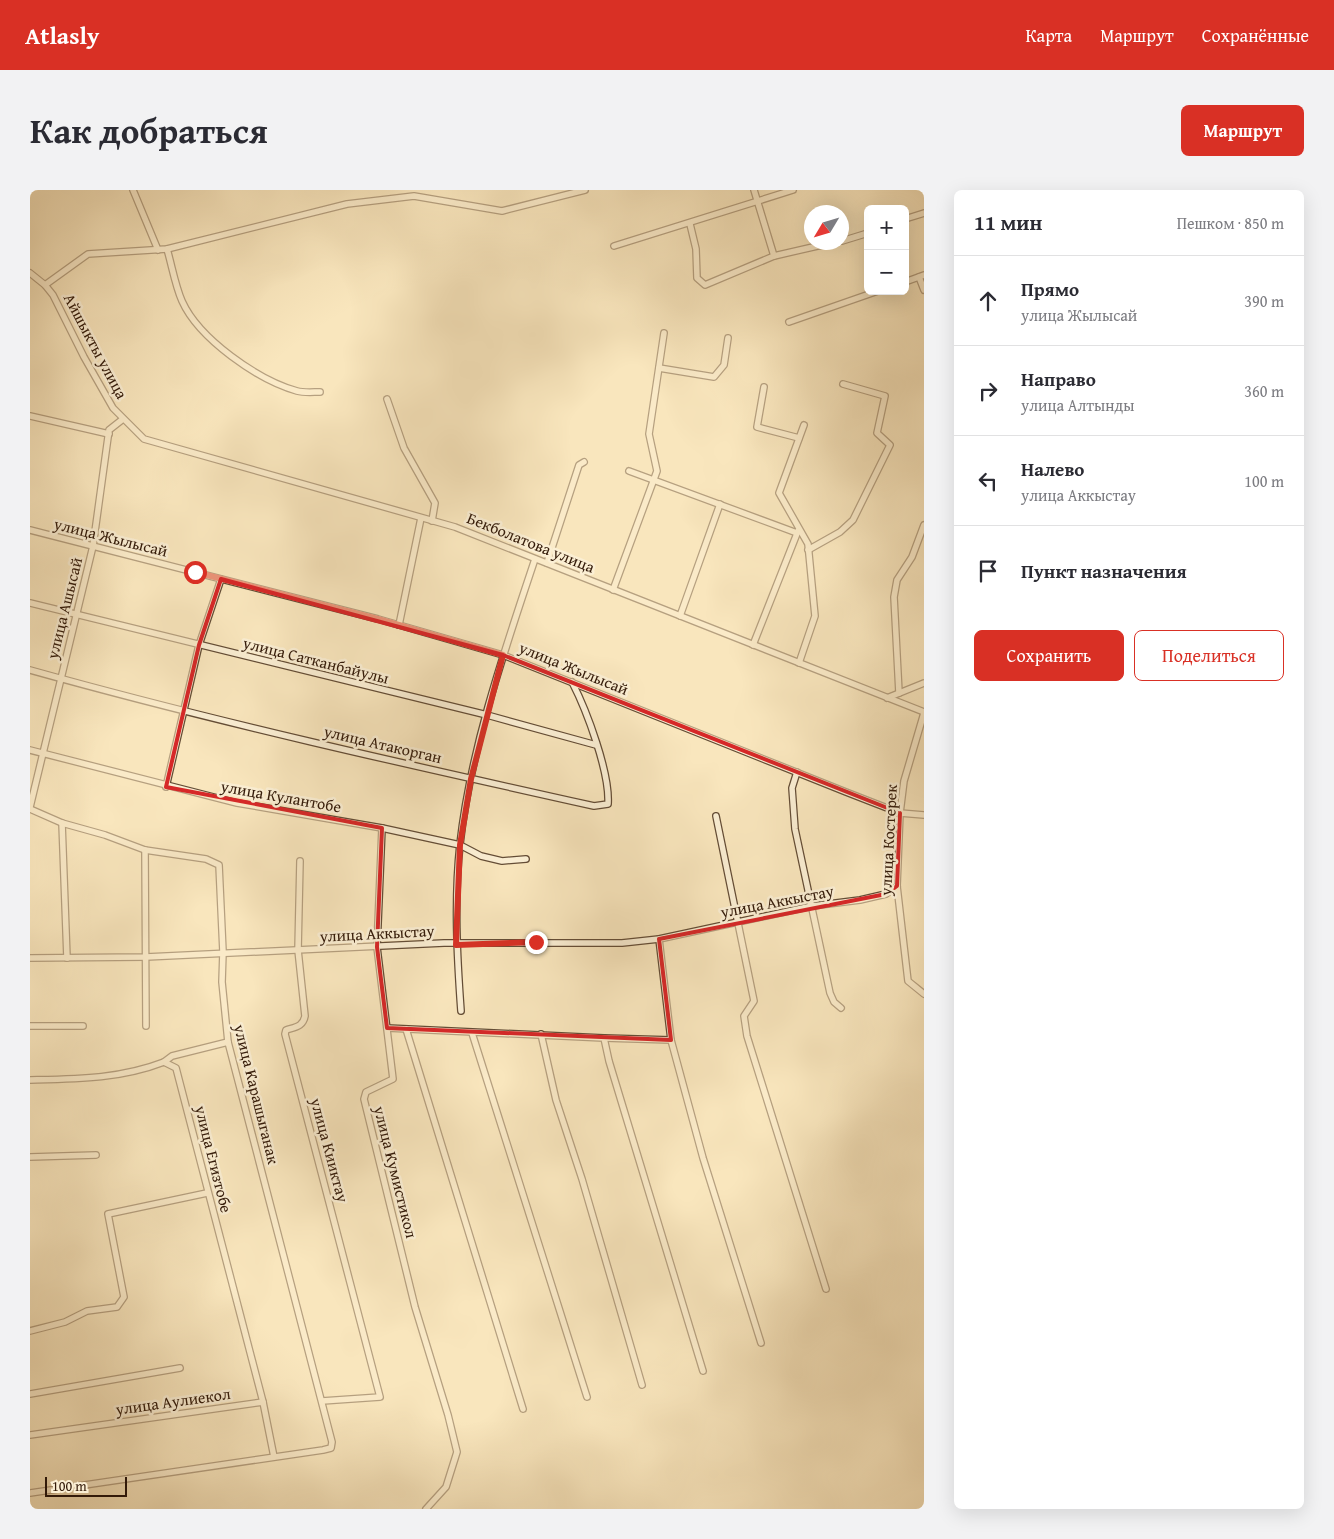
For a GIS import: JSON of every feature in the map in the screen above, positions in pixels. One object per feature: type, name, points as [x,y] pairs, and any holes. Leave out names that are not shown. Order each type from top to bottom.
[{"type":"street","points":[[133,190],[158,250]]},
{"type":"street","name":"Айшыкты улица","points":[[45,284],[88,254],[167,249],[347,204],[413,193],[458,204],[502,211],[585,190]]},
{"type":"street","points":[[754,190],[774,256]]},
{"type":"street","points":[[614,246],[690,224],[793,190]]},
{"type":"street","points":[[909,219],[924,213]]},
{"type":"street","points":[[690,224],[696,249],[697,278],[705,285],[774,256],[804,249]]},
{"type":"street","points":[[849,239],[864,233]]},
{"type":"street","points":[[167,249],[182,301],[202,329],[224,350],[265,378],[299,392],[320,392]]},
{"type":"street","name":"Айшыкты улица","points":[[30,273],[45,284],[113,408],[123,419]]},
{"type":"street","points":[[909,281],[922,276],[924,290]]},
{"type":"street","points":[[789,322],[867,295]]},
{"type":"street","points":[[613,590],[657,471],[649,434],[664,333]]},
{"type":"street","points":[[659,368],[714,377],[724,365],[728,338]]},
{"type":"street","points":[[808,550],[840,532],[853,520],[890,445],[877,433],[885,396],[843,384]]},
{"type":"street","points":[[764,387],[757,427],[799,438]]},
{"type":"street","points":[[387,399],[404,448],[435,503],[432,520]]},
{"type":"street","points":[[30,416],[109,434],[109,430],[123,419]]},
{"type":"street","name":"Бекболатова улица","points":[[123,419],[144,439],[455,527],[924,712]]},
{"type":"street","points":[[799,663],[815,616],[808,544],[798,531],[779,493],[804,425]]},
{"type":"street","name":"улица Ашысай","points":[[30,808],[93,546],[109,434]]},
{"type":"street","points":[[547,564],[579,465],[584,462]]},
{"type":"street","points":[[629,471],[798,531]]},
{"type":"street","points":[[680,616],[720,504]]},
{"type":"street","points":[[398,625],[421,518]]},
{"type":"street","points":[[899,693],[894,597],[897,580],[912,558],[924,525]]},
{"type":"street","name":"улица Жылысай","points":[[30,530],[398,625],[503,655],[900,813],[924,815]]},
{"type":"street","points":[[753,645],[798,531]]},
{"type":"street","points":[[461,1011],[456,945],[460,845],[471,779],[487,715],[503,655],[535,559]]},
{"type":"street","points":[[166,786],[199,645],[221,579]]},
{"type":"street","name":"улица Сатканбайулы","points":[[30,603],[487,715],[596,745]]},
{"type":"street","name":"улица Атакорган","points":[[30,670],[184,711],[471,779],[594,806],[608,804],[609,790],[596,745],[572,682]]},
{"type":"street","points":[[886,698],[924,683]]},
{"type":"street","name":"улица Костерек","points":[[924,712],[904,781],[900,813],[897,886],[908,981],[924,994]]},
{"type":"street","name":"улица Кулантобе","points":[[30,750],[237,803],[382,828],[460,845],[481,856],[502,861],[526,859]]},
{"type":"street","points":[[797,772],[792,788],[795,829],[830,992],[834,1002],[841,1008]]},
{"type":"street","name":"улица Карашыганак","points":[[30,808],[62,823],[105,835],[145,850],[206,859],[219,865],[223,952],[222,991],[228,1042],[332,1442],[331,1448],[274,1457]]},
{"type":"street","points":[[716,816],[754,1001],[744,1016],[747,1036],[826,1289]]},
{"type":"street","points":[[62,823],[68,958]]},
{"type":"street","name":"улица Кумистикол","points":[[382,828],[377,947],[393,1079],[366,1092],[364,1099],[414,1307],[448,1414],[457,1452],[446,1487],[426,1509]]},
{"type":"street","points":[[145,850],[146,1026]]},
{"type":"street","name":"улица Кииктау","points":[[300,861],[298,950],[305,1016],[304,1022],[300,1026],[286,1030],[285,1034],[380,1397],[322,1400]]},
{"type":"street","name":"улица Аккыстау","points":[[30,958],[146,956],[377,947],[622,942],[659,939],[812,906],[886,894],[897,886]]},
{"type":"street","points":[[659,939],[671,1040],[702,1158],[761,1343]]},
{"type":"street","points":[[30,1026],[83,1026]]},
{"type":"street","points":[[387,1028],[671,1040]]},
{"type":"street","points":[[406,1029],[523,1408]]},
{"type":"street","points":[[472,1033],[587,1397]]},
{"type":"street","points":[[541,1034],[556,1100],[642,1385]]},
{"type":"street","points":[[604,1038],[609,1061],[703,1371]]},
{"type":"street","points":[[30,1080],[88,1079],[112,1076],[164,1062],[172,1056],[228,1042]]},
{"type":"street","name":"улица Егизтобе","points":[[164,1062],[176,1068],[179,1074],[207,1193],[234,1283],[263,1402]]},
{"type":"street","points":[[30,1157],[96,1155]]},
{"type":"street","points":[[30,1331],[65,1322],[87,1311],[117,1306],[124,1297],[108,1214],[207,1193]]},
{"type":"street","points":[[30,1394],[180,1368]]},
{"type":"street","points":[[30,1493],[274,1457],[263,1402]]},
{"type":"street","name":"улица Аулиекол","points":[[30,1435],[263,1402]]},
{"type":"highlighted area","points":[[221,579],[503,655],[900,813],[897,886],[886,894],[659,939],[671,1040],[387,1028],[377,947],[382,828],[166,787],[199,645]]},
{"type":"route","points":[[195,572],[378,619],[503,655],[471,779],[460,845],[456,945],[536,942]]}]
